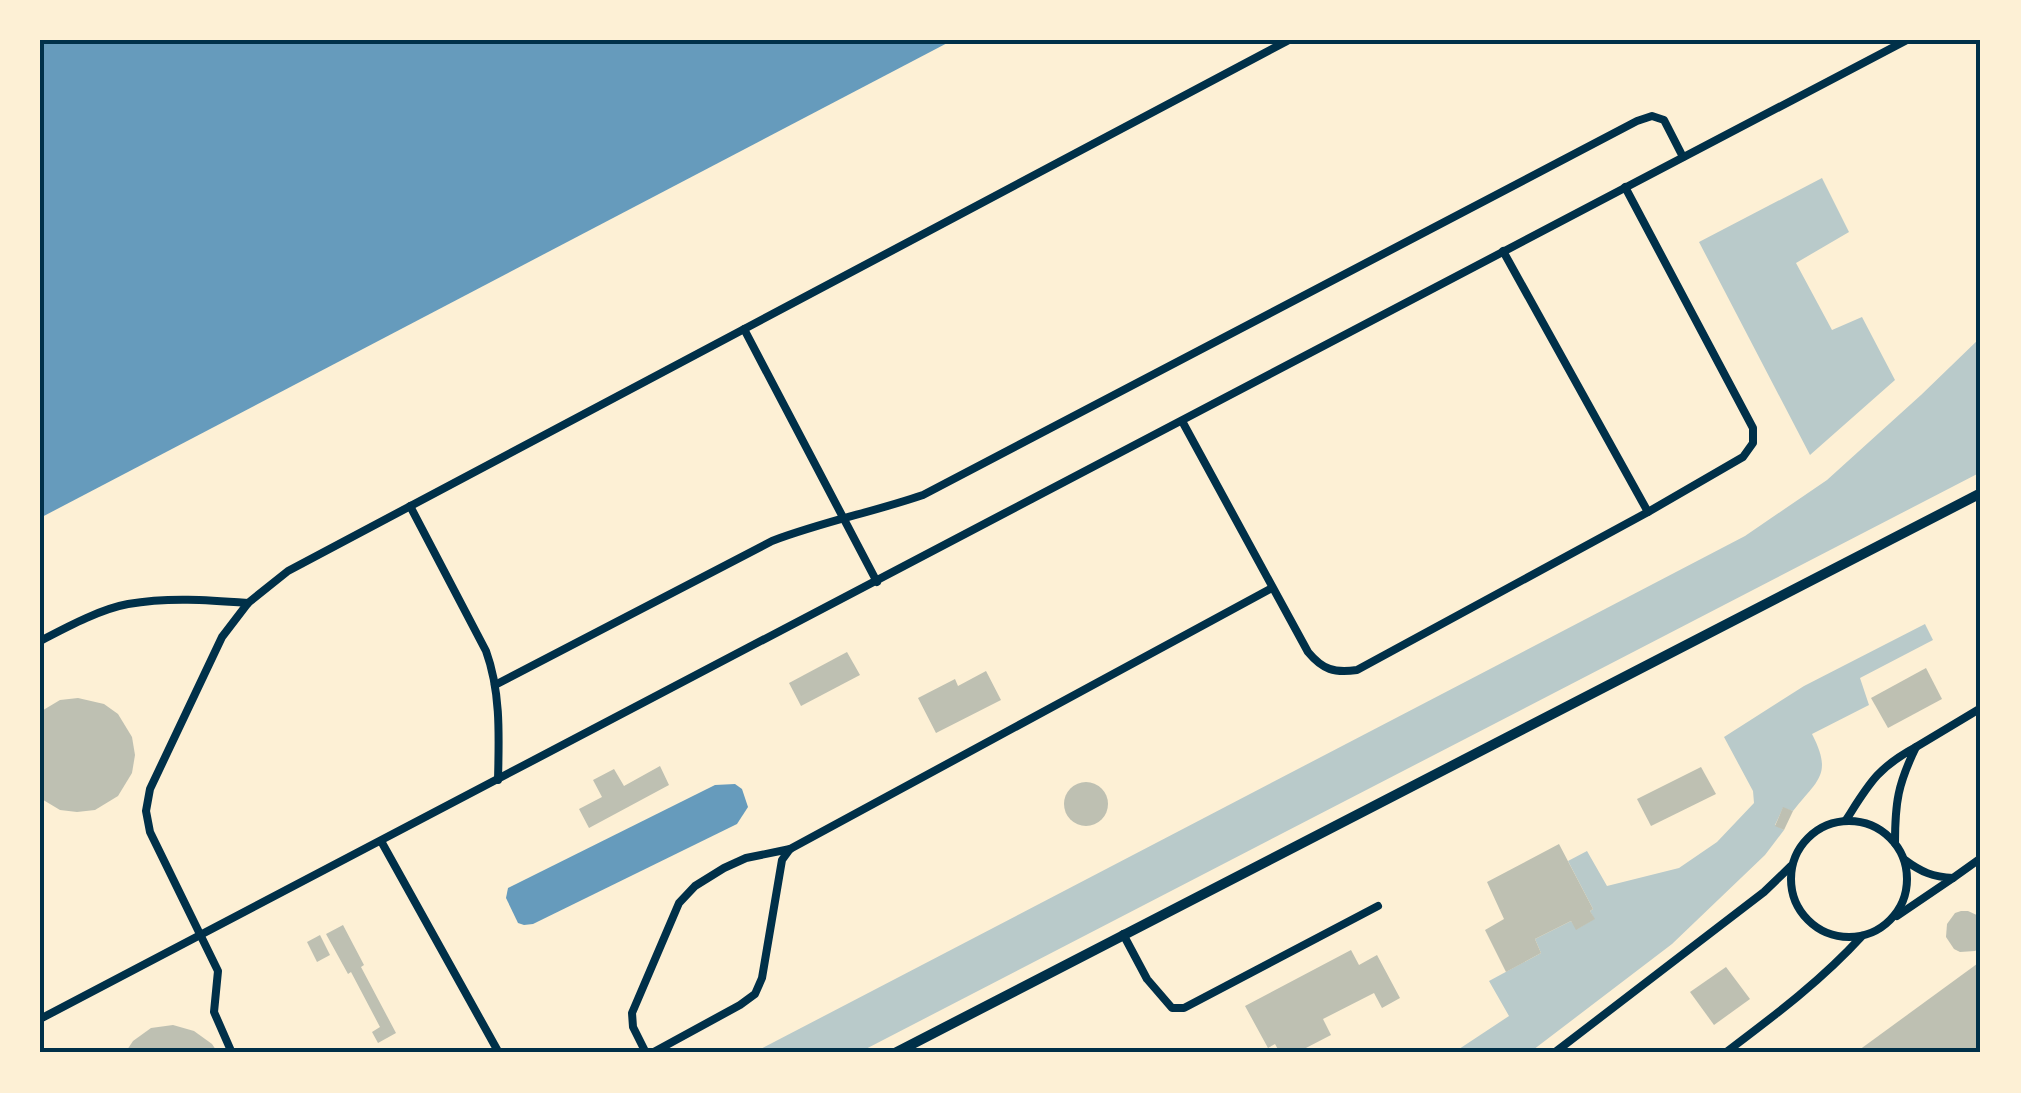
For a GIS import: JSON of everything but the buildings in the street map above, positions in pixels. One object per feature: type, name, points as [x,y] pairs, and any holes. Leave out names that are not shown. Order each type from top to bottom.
[{"type":"street","points":[[894,1053],[1981,494]]},
{"type":"lane","points":[[232,1053],[214,1012],[218,971],[150,832],[146,812],[150,789],[222,638],[248,604],[288,571],[1289,40]]},
{"type":"lane","points":[[40,1019],[1908,40]]},
{"type":"lane","points":[[495,685],[772,541],[924,495],[1636,121],[1652,116],[1664,120],[1683,156]]},
{"type":"lane","points":[[1182,420],[1308,652],[1318,664],[1338,672],[1357,670],[1648,512],[1743,457],[1753,443],[1753,428],[1625,187]]},
{"type":"lane","points":[[1503,251],[1648,512]]},
{"type":"lane","points":[[744,329],[877,582]]},
{"type":"lane","points":[[410,506],[486,651],[498,707],[498,780]]},
{"type":"lane","points":[[790,849],[782,860],[762,978],[755,994],[649,1053],[633,1027],[632,1014],[679,903],[695,886],[746,858],[790,849],[1272,588]]},
{"type":"lane","points":[[40,641],[125,604],[184,599],[248,604]]},
{"type":"lane","points":[[1846,820],[1880,770],[1893,759],[1981,708]]},
{"type":"lane","points":[[1895,843],[1895,809],[1902,776],[1916,747]]},
{"type":"lane","points":[[1554,1053],[1764,892],[1791,866],[1811,834],[1828,824],[1846,820],[1882,830],[1904,860],[1904,896],[1896,914],[1881,927]]},
{"type":"lane","points":[[381,841],[500,1053]]},
{"type":"lane","points":[[1791,866],[1796,905],[1824,932],[1843,937],[1863,935],[1881,927],[1981,858]]},
{"type":"lane","points":[[1904,860],[1935,877],[1953,878]]},
{"type":"lane","points":[[1124,934],[1148,979],[1172,1008],[1184,1008],[1378,906]]},
{"type":"lane","points":[[1725,1053],[1802,995],[1863,935]]},
{"type":"shaded area","points":[[1822,178],[1849,232],[1796,263],[1832,330],[1862,317],[1895,380],[1810,455],[1699,242]]},
{"type":"shaded area","points":[[1981,337],[1981,472],[858,1053],[753,1053],[1745,536],[1827,480]]},
{"type":"shaded area","points":[[1925,624],[1933,640],[1860,678],[1869,705],[1812,734],[1822,768],[1816,783],[1793,811],[1783,808],[1775,825],[1784,830],[1765,855],[1672,944],[1529,1053],[1453,1053],[1509,1016],[1489,981],[1541,953],[1535,939],[1571,921],[1577,929],[1594,919],[1590,911],[1593,909],[1568,861],[1587,851],[1607,886],[1679,868],[1717,842],[1754,803],[1753,791],[1724,737],[1804,686]]},
{"type":"water","points":[[40,40],[953,40],[40,518]]},
{"type":"water","points":[[735,784],[742,789],[748,807],[737,824],[533,924],[518,923],[506,898],[508,888],[715,785]]}]
